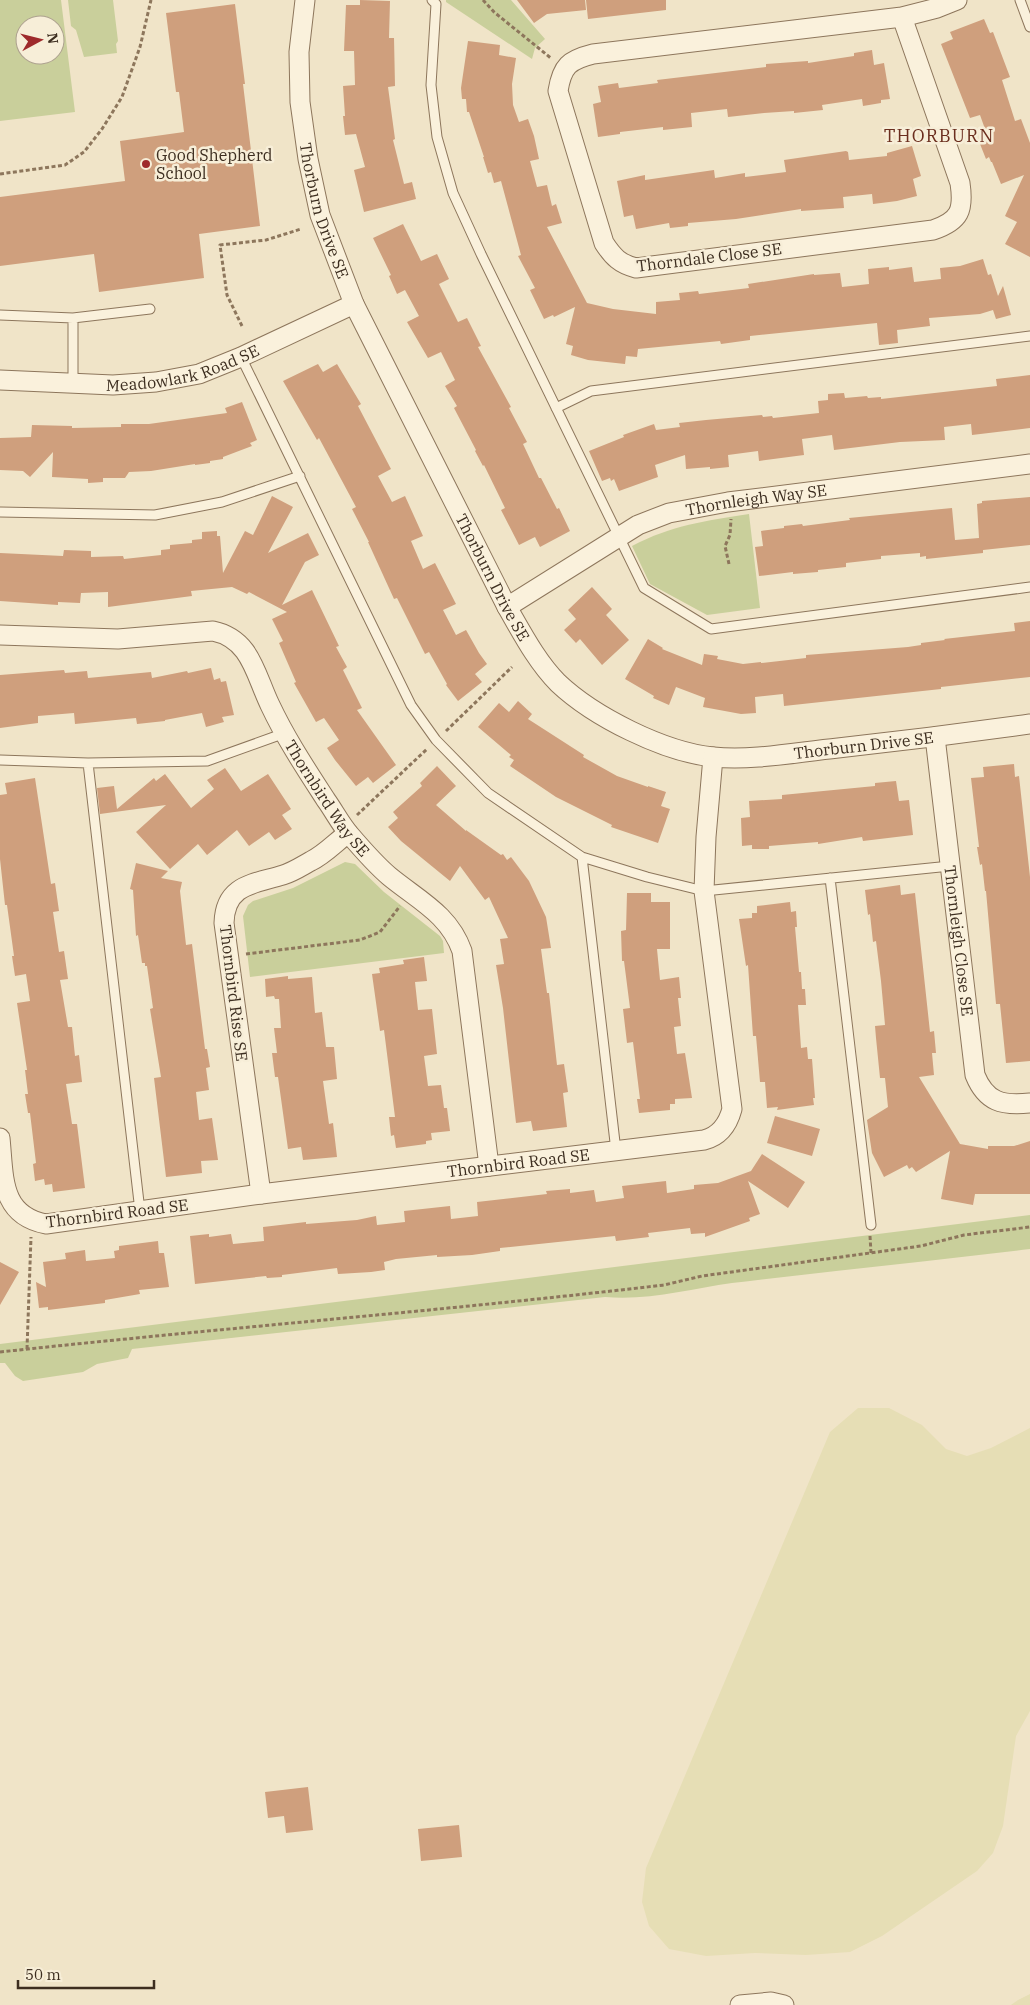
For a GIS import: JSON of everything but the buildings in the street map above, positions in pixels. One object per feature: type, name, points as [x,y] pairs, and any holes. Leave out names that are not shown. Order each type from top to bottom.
[{"type":"street","name":"Thorburn Drive SE","points":[[305,0],[300,52],[300,102],[308,159],[320,215],[354,304],[507,607],[531,648],[557,682],[583,703],[609,720],[676,749],[713,757],[746,758],[935,737],[1030,724]]},
{"type":"street","points":[[564,69],[578,58],[592,54],[902,17],[937,8],[957,0]]},
{"type":"street","name":"Thorndale Close SE","points":[[564,69],[560,75],[558,91],[604,243],[610,253],[624,265],[636,268],[933,230],[947,225],[958,215],[963,200],[960,183],[902,17]]},
{"type":"street","name":"Meadowlark Road SE","points":[[0,380],[112,385],[156,382],[199,374],[241,357],[354,304]]},
{"type":"street","name":"Thornleigh Way SE","points":[[507,607],[638,525],[669,513],[728,502],[1030,464]]},
{"type":"street","name":"Thornbird Way SE","points":[[0,635],[118,639],[213,631],[236,639],[244,648],[295,752],[348,833],[388,875],[442,917],[457,936],[462,951],[490,1166]]},
{"type":"street","name":"Thornleigh Close SE","points":[[935,737],[974,1075],[979,1086],[987,1095],[997,1101],[1011,1105],[1030,1102]]},
{"type":"street","name":"Thornbird Road SE","points":[[0,1138],[7,1197],[13,1208],[22,1216],[33,1222],[46,1224],[261,1194],[704,1140],[714,1137],[729,1121],[732,1109],[704,891],[706,837],[713,757]]},
{"type":"street","name":"Thornbird Rise SE","points":[[261,1194],[228,956],[224,912],[236,892],[249,884],[285,874],[314,860],[348,833]]},
{"type":"street","points":[[740,2005],[771,2002],[784,2005]]},
{"type":"lane","points":[[432,0],[436,4],[431,85],[437,137],[453,193],[644,588],[711,629],[1030,587]]},
{"type":"lane","points":[[1020,0],[1030,27]]},
{"type":"lane","points":[[0,315],[73,318],[150,310]]},
{"type":"lane","points":[[73,318],[73,383]]},
{"type":"lane","points":[[556,408],[591,391],[1030,336]]},
{"type":"lane","points":[[241,357],[411,705],[431,733],[488,793],[582,857],[647,878],[704,891],[950,866]]},
{"type":"lane","points":[[0,512],[155,515],[222,502],[300,476]]},
{"type":"lane","points":[[0,760],[88,763],[207,761],[285,734]]},
{"type":"lane","points":[[88,763],[140,1211]]},
{"type":"lane","points":[[582,857],[616,1151]]},
{"type":"lane","points":[[830,878],[871,1225]]},
{"type":"path","points":[[0,174],[66,165],[84,152],[122,96],[140,46],[151,0]]},
{"type":"path","points":[[482,0],[564,69]]},
{"type":"path","points":[[242,326],[227,295],[220,245],[266,240],[301,229]]},
{"type":"path","points":[[728,502],[731,521],[730,535],[725,546],[729,564]]},
{"type":"path","points":[[228,956],[360,940],[380,932],[411,892]]},
{"type":"path","points":[[26,1349],[29,1249],[33,1222]]},
{"type":"path","points":[[0,1352],[664,1285],[702,1276],[921,1246],[964,1235],[1030,1227]]},
{"type":"shaded area","points":[[858,1408],[889,1408],[922,1425],[946,1449],[967,1456],[991,1448],[1030,1428],[1030,1711],[1016,1736],[1003,1826],[993,1853],[977,1871],[882,1936],[850,1952],[806,1955],[755,1953],[706,1956],[669,1949],[649,1926],[642,1902],[646,1868],[830,1432]]},
{"type":"shaded area","points":[[1030,1994],[1030,2005],[1011,2005],[1018,2000]]},
{"type":"green space","points":[[0,0],[61,0],[63,15],[15,15],[15,65],[65,65],[65,32],[75,112],[0,121]]},
{"type":"green space","points":[[68,0],[113,0],[118,41],[116,44],[117,53],[84,57],[76,30],[71,26]]},
{"type":"green space","points":[[446,0],[511,0],[545,39],[535,48],[532,59],[446,2]]},
{"type":"green space","points":[[749,514],[760,608],[707,615],[650,584],[632,546],[675,528]]},
{"type":"green space","points":[[345,862],[355,864],[384,892],[440,936],[443,941],[444,953],[250,977],[243,916],[248,905],[253,901],[293,888]]},
{"type":"green space","points":[[1030,1215],[1030,1249],[732,1283],[653,1296],[605,1297],[132,1349],[128,1358],[97,1364],[83,1372],[23,1381],[15,1376],[5,1363],[0,1363],[0,1344]]},
{"type":"place","name":"Good Shepherd School","points":[[146,164]]},
{"type":"district","name":"THORBURN","points":[[939,135]]}]
